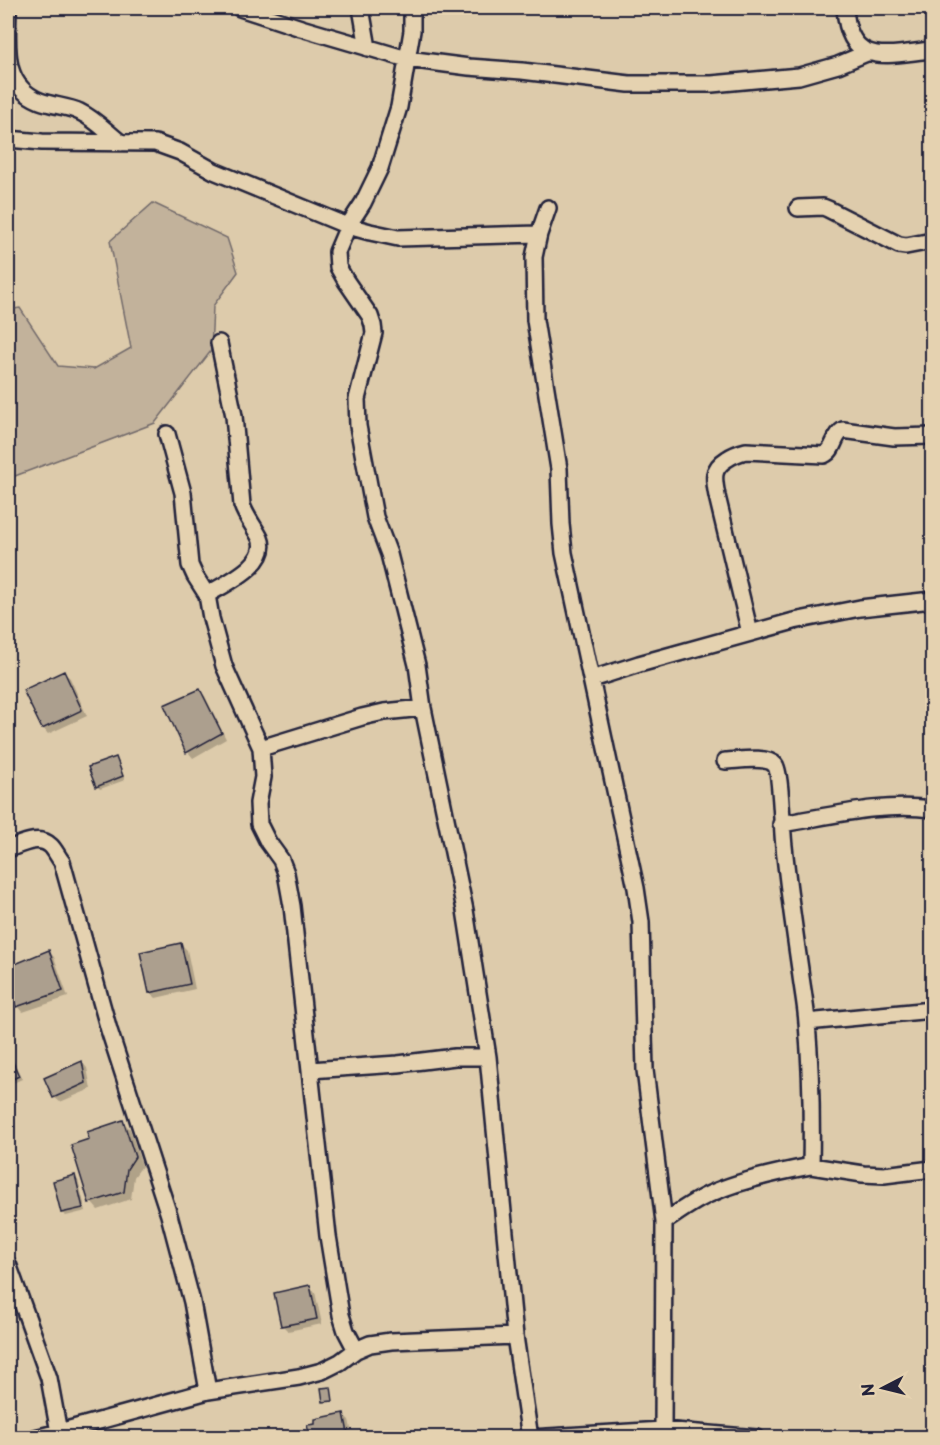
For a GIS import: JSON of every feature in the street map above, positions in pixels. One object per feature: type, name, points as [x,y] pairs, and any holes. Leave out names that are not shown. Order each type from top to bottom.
[{"type":"street","points":[[8,8],[8,56],[11,73],[17,86],[28,96],[42,102],[78,111],[88,116],[121,143]]},
{"type":"street","points":[[240,8],[407,59],[629,84],[712,84],[799,76],[838,65],[869,52]]},
{"type":"street","points":[[361,8],[368,48]]},
{"type":"street","points":[[412,8],[412,31],[399,107],[380,168],[363,203],[348,226],[337,252],[338,267],[370,316],[373,325],[374,333],[357,399],[358,426],[375,517],[389,555],[410,633],[423,708],[465,910],[488,1058],[515,1336],[531,1437],[663,1430],[757,1437]]},
{"type":"street","points":[[845,8],[849,34],[858,46],[869,52],[882,54],[933,50]]},
{"type":"street","points":[[8,139],[42,142],[155,143],[180,152],[214,171],[348,226],[398,238],[539,234]]},
{"type":"street","points":[[798,208],[823,207],[899,245],[906,246],[933,241]]},
{"type":"street","points":[[548,208],[534,257],[535,320],[560,469],[564,553],[636,888],[641,922],[645,1070],[664,1222],[663,1430]]},
{"type":"street","points":[[207,595],[251,567],[259,557],[261,550],[260,538],[242,505],[234,416],[219,343]]},
{"type":"street","points":[[750,633],[714,482],[715,471],[720,464],[736,453],[746,451],[829,453],[838,433],[843,430],[894,436],[933,436]]},
{"type":"street","points":[[167,434],[183,493],[190,565],[207,595],[224,666],[261,748],[263,777],[258,803],[259,824],[267,842],[281,860],[286,873],[292,906],[327,1236],[341,1315],[356,1350]]},
{"type":"street","points":[[592,679],[794,621],[860,608],[933,600]]},
{"type":"street","points":[[261,748],[362,717],[423,708]]},
{"type":"street","points":[[725,761],[761,759],[770,761],[778,770],[780,778],[781,824],[787,880],[807,1022],[812,1131],[811,1166]]},
{"type":"street","points":[[781,824],[880,808],[933,809]]},
{"type":"street","points":[[8,849],[30,841],[41,841],[52,847],[62,862],[109,1030],[169,1215],[192,1302],[208,1391]]},
{"type":"street","points":[[807,1022],[933,1010]]},
{"type":"street","points":[[310,1070],[398,1064],[455,1057],[488,1058]]},
{"type":"street","points":[[664,1222],[712,1192],[811,1166],[864,1174],[933,1169]]},
{"type":"street","points":[[8,1264],[49,1378],[59,1435]]},
{"type":"street","points":[[35,1437],[59,1435],[208,1391],[299,1377],[322,1371],[370,1344],[391,1341],[515,1336]]},
{"type":"shaded area","points":[[153,203],[227,238],[238,272],[213,306],[211,351],[155,423],[15,476],[8,481],[8,310],[20,308],[58,366],[94,369],[131,348],[110,241]]},
{"type":"building","points":[[64,671],[82,710],[42,729],[23,690]]},
{"type":"building","points":[[200,689],[222,733],[186,753],[164,705]]},
{"type":"building","points":[[116,757],[123,776],[96,787],[88,767]]},
{"type":"building","points":[[181,943],[190,984],[149,993],[140,952]]},
{"type":"building","points":[[49,950],[63,991],[16,1007],[8,985],[8,967]]},
{"type":"building","points":[[8,1051],[19,1076],[8,1081]]},
{"type":"building","points":[[82,1061],[86,1083],[53,1098],[44,1078]]},
{"type":"building","points":[[123,1120],[135,1157],[127,1169],[124,1192],[89,1203],[71,1145],[89,1139],[87,1132]]},
{"type":"building","points":[[75,1175],[83,1208],[61,1213],[53,1181]]},
{"type":"building","points":[[310,1285],[317,1319],[281,1326],[274,1293]]},
{"type":"building","points":[[331,1387],[333,1401],[323,1402],[321,1388]]},
{"type":"building","points":[[344,1413],[349,1438],[310,1438],[307,1425],[315,1424],[315,1419]]}]
